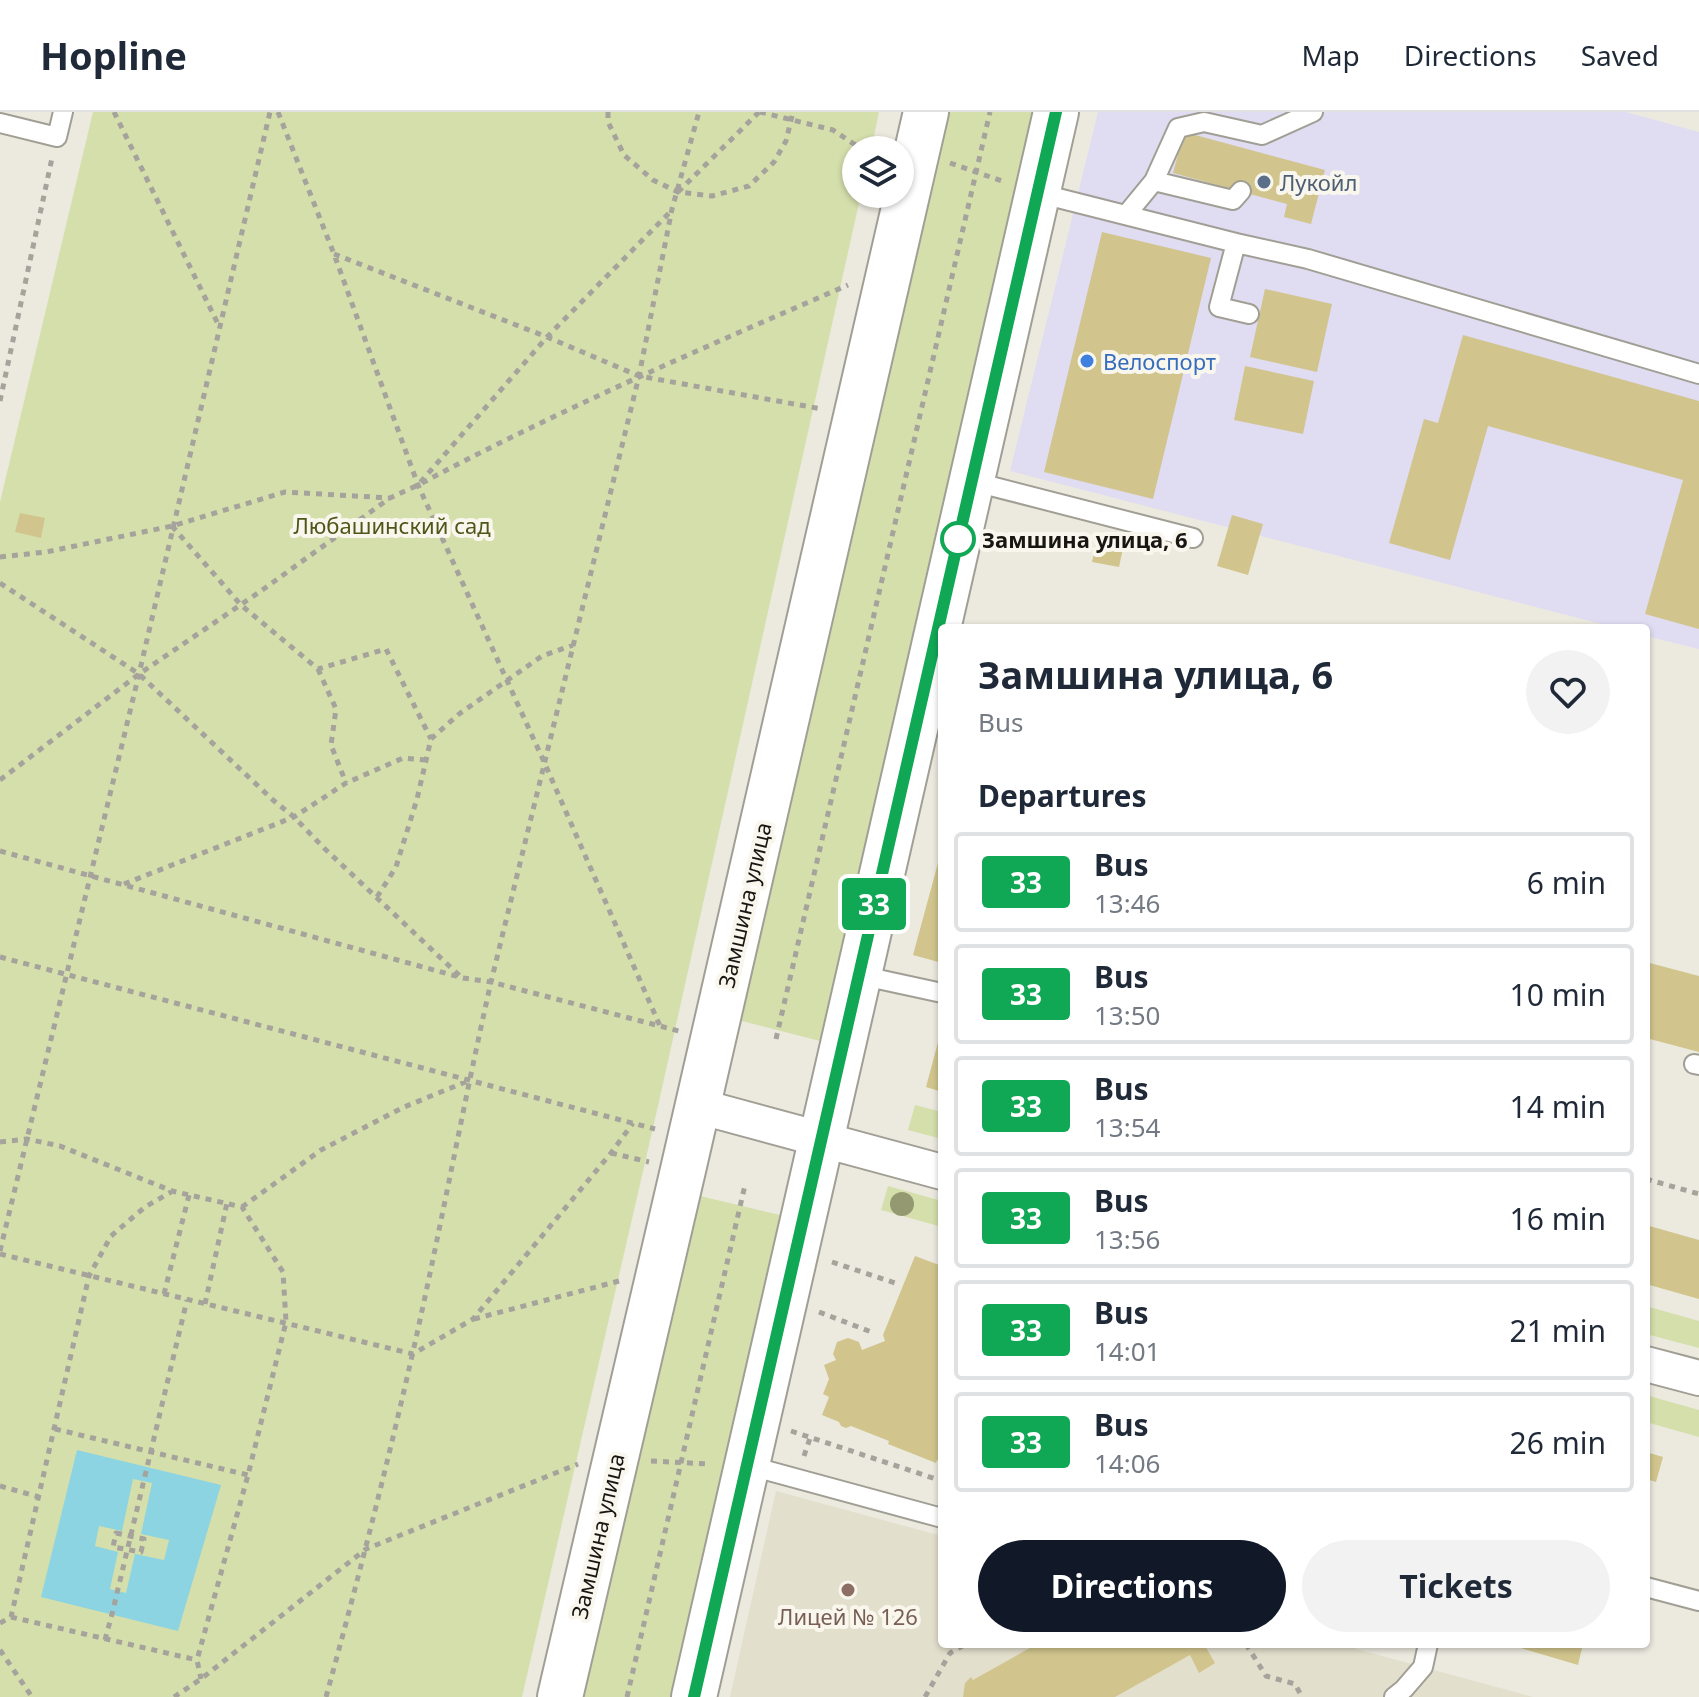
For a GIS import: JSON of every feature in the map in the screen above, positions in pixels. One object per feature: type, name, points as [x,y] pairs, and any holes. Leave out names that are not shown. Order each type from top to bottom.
[{"type":"street","points":[[942,624],[971,481],[1056,112]]},
{"type":"street","name":"Замшина улица","points":[[560,1697],[922,132]]},
{"type":"street","points":[[694,1697],[858,975],[937,650]]},
{"type":"street","points":[[698,1106],[938,1171]]},
{"type":"street","points":[[1650,1365],[1699,1378]]},
{"type":"lane","points":[[0,123],[57,137],[63,112]]},
{"type":"lane","points":[[1126,215],[1154,181],[1178,128],[1204,122],[1256,143],[1313,112]]},
{"type":"lane","points":[[1154,181],[1233,200],[1241,191]]},
{"type":"lane","points":[[1038,193],[1308,259],[1699,374]]},
{"type":"lane","points":[[1236,243],[1219,307],[1249,314]]},
{"type":"lane","points":[[971,481],[1193,538]]},
{"type":"lane","points":[[858,975],[938,992]]},
{"type":"lane","points":[[747,1465],[938,1517]]},
{"type":"lane","points":[[1650,1588],[1699,1601]]},
{"type":"lane","points":[[1394,1697],[1423,1667],[1427,1648]]},
{"type":"path","points":[[114,112],[219,326]]},
{"type":"path","points":[[270,112],[0,1252],[413,1354],[473,1319],[630,1278]]},
{"type":"path","points":[[0,851],[463,978],[491,982],[660,1026],[418,485],[334,254],[278,112]]},
{"type":"path","points":[[608,112],[608,122],[624,155],[653,180],[678,192],[712,196],[749,186],[774,162],[786,141],[793,112]]},
{"type":"path","points":[[326,1697],[413,1354],[491,982],[639,376],[672,209],[699,112]]},
{"type":"path","points":[[678,192],[760,112],[833,130],[842,136]]},
{"type":"path","points":[[776,1039],[990,112]]},
{"type":"path","points":[[922,132],[976,172],[1038,193]]},
{"type":"path","points":[[0,401],[57,137]]},
{"type":"path","points":[[418,485],[547,337],[672,209]]},
{"type":"path","points":[[334,254],[639,376],[831,411]]},
{"type":"path","points":[[0,780],[139,674],[390,498],[639,376],[861,279]]},
{"type":"path","points":[[0,557],[46,552],[172,526],[285,492],[390,498]]},
{"type":"path","points":[[172,526],[241,605],[318,669],[336,709],[331,745],[346,783]]},
{"type":"path","points":[[0,583],[139,674],[463,978]]},
{"type":"path","points":[[431,739],[459,714],[542,656],[574,645]]},
{"type":"path","points":[[318,669],[386,649],[431,739],[396,867],[377,897]]},
{"type":"path","points":[[123,884],[294,817],[346,783],[403,758],[427,760]]},
{"type":"path","points":[[0,957],[664,1132]]},
{"type":"path","points":[[242,1207],[321,1150],[404,1107],[469,1080]]},
{"type":"path","points":[[473,1319],[633,1123]]},
{"type":"path","points":[[0,1142],[27,1139],[60,1146],[172,1191],[242,1207],[283,1272],[286,1322],[197,1660],[201,1679]]},
{"type":"path","points":[[611,1153],[657,1164]]},
{"type":"path","points":[[1650,1180],[1699,1194]]},
{"type":"path","points":[[627,1697],[745,1185]]},
{"type":"path","points":[[11,1617],[89,1276],[111,1236],[145,1207],[172,1191]]},
{"type":"path","points":[[164,1294],[189,1195]]},
{"type":"path","points":[[205,1304],[227,1203]]},
{"type":"path","points":[[825,1260],[895,1283]]},
{"type":"path","points":[[105,1640],[187,1300]]},
{"type":"path","points":[[814,1310],[874,1333]]},
{"type":"path","points":[[55,1429],[248,1475]]},
{"type":"path","points":[[810,1438],[938,1480]]},
{"type":"path","points":[[174,1697],[366,1549],[588,1460],[747,1465]]},
{"type":"path","points":[[0,1486],[39,1497]]},
{"type":"path","points":[[116,1533],[144,1539],[141,1552],[128,1550],[113,1547],[116,1533]]},
{"type":"path","points":[[0,1623],[11,1617],[197,1660]]},
{"type":"path","points":[[925,1697],[950,1653],[959,1648]]},
{"type":"path","points":[[1248,1648],[1266,1676],[1295,1684],[1302,1697]]},
{"type":"path","points":[[0,1650],[32,1697]]},
{"type":"shaded area","points":[[1098,112],[1626,112],[1699,132],[1699,649],[1650,637],[1650,624],[1602,624],[1010,471]]},
{"type":"shaded area","name":"Лицей № 126","points":[[776,1491],[938,1535],[938,1648],[1353,1648],[1533,1697],[730,1697]]},
{"type":"green space","name":"Любашинский сад","points":[[93,112],[879,112],[874,136],[842,136],[842,208],[858,208],[658,1106],[522,1697],[0,1697],[0,502]]},
{"type":"green space","points":[[945,112],[1036,112],[824,1042],[734,1019]]},
{"type":"green space","points":[[915,1105],[938,1111],[938,1138],[908,1130]]},
{"type":"green space","points":[[888,1186],[938,1200],[938,1226],[881,1210]]},
{"type":"green space","points":[[696,1195],[784,1216],[675,1697],[580,1697]]},
{"type":"green space","points":[[1650,1307],[1699,1321],[1699,1348],[1650,1335]]},
{"type":"green space","points":[[1650,1396],[1699,1410],[1699,1437],[1650,1423]]},
{"type":"water","points":[[77,1450],[221,1485],[178,1631],[41,1597]],"holes":[[[133,1479],[152,1483],[141,1534],[169,1540],[164,1560],[135,1554],[126,1593],[110,1589],[118,1552],[95,1546],[99,1526],[122,1531]]]},
{"type":"building","name":"Лукойл","points":[[1184,132],[1325,170],[1311,224],[1284,217],[1287,204],[1173,173]]},
{"type":"building","points":[[1102,232],[1211,258],[1153,499],[1044,472]]},
{"type":"building","points":[[1265,289],[1332,304],[1317,372],[1250,357]]},
{"type":"building","points":[[1463,335],[1699,401],[1699,629],[1645,614],[1683,480],[1488,426],[1450,560],[1389,543],[1424,419],[1438,423]]},
{"type":"building","points":[[1245,366],[1314,381],[1303,434],[1234,420]]},
{"type":"building","points":[[20,513],[45,518],[41,538],[15,532]]},
{"type":"building","points":[[1232,515],[1263,524],[1248,575],[1217,566]]},
{"type":"building","points":[[1098,533],[1125,539],[1119,567],[1092,562]]},
{"type":"building","points":[[938,863],[938,962],[913,955]]},
{"type":"building","points":[[1650,963],[1699,976],[1699,1052],[1650,1039]]},
{"type":"building","points":[[938,1042],[938,1091],[926,1087]]},
{"type":"building","points":[[1650,1226],[1699,1240],[1699,1299],[1650,1285]]},
{"type":"building","points":[[915,1256],[938,1265],[936,1463],[851,1426],[841,1426],[839,1422],[822,1415],[829,1397],[823,1394],[829,1379],[824,1365],[836,1360],[833,1354],[837,1342],[848,1338],[859,1342],[862,1350],[885,1341],[883,1335]]},
{"type":"building","points":[[1650,1453],[1663,1457],[1656,1482],[1650,1480]]},
{"type":"building","points":[[1030,1648],[1206,1648],[1215,1663],[1199,1673],[1190,1655],[1115,1697],[963,1697],[965,1683],[971,1677],[973,1680]]},
{"type":"building","points":[[1521,1648],[1582,1648],[1578,1665]]},
{"type":"bus line","name":"33","points":[[694,1697],[1056,112]]},
{"type":"place","name":"Лукойл","points":[[1264,182]]},
{"type":"place","name":"Велоспорт","points":[[1087,361]]},
{"type":"place","name":"Замшина улица, 6","points":[[958,539]]},
{"type":"place","name":"Лицей № 126","points":[[848,1590]]}]
